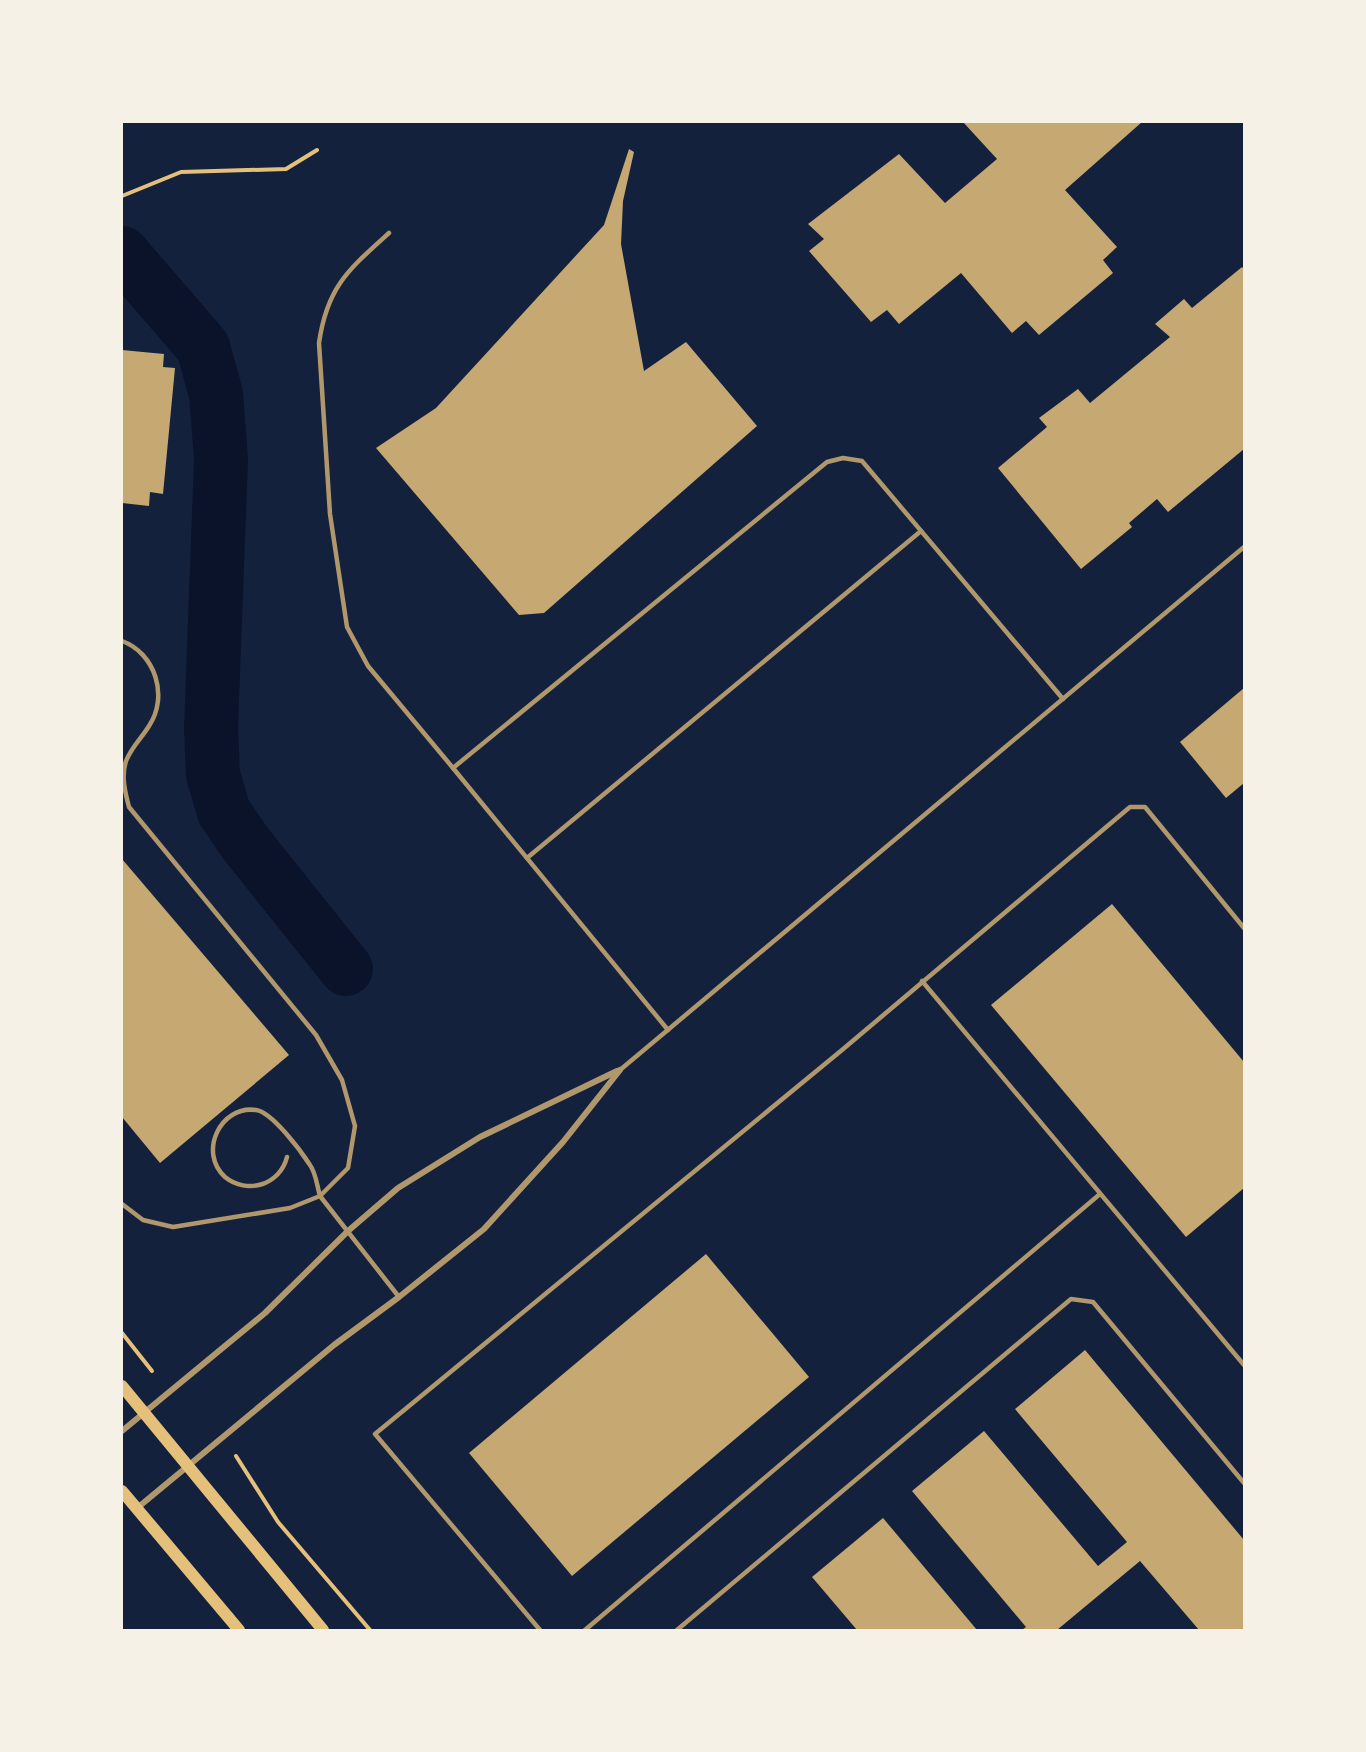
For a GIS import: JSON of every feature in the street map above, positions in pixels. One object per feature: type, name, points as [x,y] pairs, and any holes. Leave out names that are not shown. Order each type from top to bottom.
[{"type":"main road","points":[[122,1386],[185,1466],[323,1630]]},
{"type":"main road","points":[[122,1491],[239,1630]]},
{"type":"street","points":[[122,1431],[265,1313],[348,1231],[398,1188],[480,1137],[540,1111],[620,1070]]},
{"type":"street","points":[[136,1509],[185,1466],[334,1345],[484,1229],[562,1142],[620,1070]]},
{"type":"lane","points":[[389,233],[334,289],[322,320],[319,344],[330,514],[347,627],[368,666],[668,1030]]},
{"type":"lane","points":[[453,768],[827,462],[843,458],[862,461],[1063,699]]},
{"type":"lane","points":[[527,858],[921,531]]},
{"type":"lane","points":[[620,1070],[1245,546]]},
{"type":"lane","points":[[122,641],[144,656],[154,671],[159,690],[157,709],[149,726],[134,743],[125,763],[123,785],[129,807],[316,1035],[342,1080],[355,1126],[348,1168],[320,1196],[290,1208],[173,1227],[143,1220],[122,1204]]},
{"type":"lane","points":[[540,1630],[375,1434],[1130,807],[1145,807],[1245,928]]},
{"type":"lane","points":[[922,981],[1245,1365]]},
{"type":"lane","points":[[287,1157],[279,1174],[268,1182],[243,1186],[231,1181],[220,1172],[214,1161],[215,1135],[221,1124],[243,1111],[256,1110],[269,1114],[312,1167],[320,1196],[399,1297]]},
{"type":"lane","points":[[585,1630],[1100,1194]]},
{"type":"lane","points":[[677,1630],[1071,1299],[1093,1302],[1245,1483]]},
{"type":"path","points":[[122,196],[181,172],[286,169],[317,150]]},
{"type":"path","points":[[122,1333],[152,1371]]},
{"type":"path","points":[[236,1456],[278,1522],[370,1630]]},
{"type":"building","points":[[963,122],[1142,122],[1065,190],[1117,247],[1103,260],[1113,273],[1039,335],[1026,321],[1012,333],[961,273],[899,324],[887,310],[871,322],[809,251],[824,239],[808,224],[899,154],[945,203],[997,159]]},
{"type":"building","points":[[629,149],[634,152],[623,201],[621,244],[644,371],[686,342],[757,426],[544,613],[519,615],[376,448],[436,408],[604,225]]},
{"type":"building","points":[[1242,267],[1244,270],[1244,449],[1168,512],[1157,499],[1129,523],[1132,527],[1081,569],[998,468],[1047,427],[1039,418],[1078,389],[1090,403],[1170,337],[1155,324],[1184,299],[1192,308]]},
{"type":"building","points":[[122,350],[164,354],[163,367],[175,368],[163,494],[150,492],[149,506],[122,503]]},
{"type":"building","points":[[1244,688],[1244,783],[1226,798],[1180,742]]},
{"type":"building","points":[[122,859],[289,1055],[160,1163],[122,1117]]},
{"type":"building","points":[[1112,904],[1244,1062],[1244,1188],[1186,1237],[991,1005]]},
{"type":"building","points":[[706,1254],[809,1377],[572,1576],[469,1453]]},
{"type":"building","points":[[1085,1350],[1244,1540],[1244,1630],[1199,1630],[1140,1561],[1057,1630],[1022,1630],[1026,1627],[912,1491],[984,1431],[1098,1566],[1127,1542],[1015,1409]]},
{"type":"building","points":[[883,1518],[977,1630],[857,1630],[812,1577]]},
{"type":"waterway","points":[[122,253],[203,347],[216,394],[221,459],[211,728],[213,775],[224,812],[246,844],[346,969]]}]
